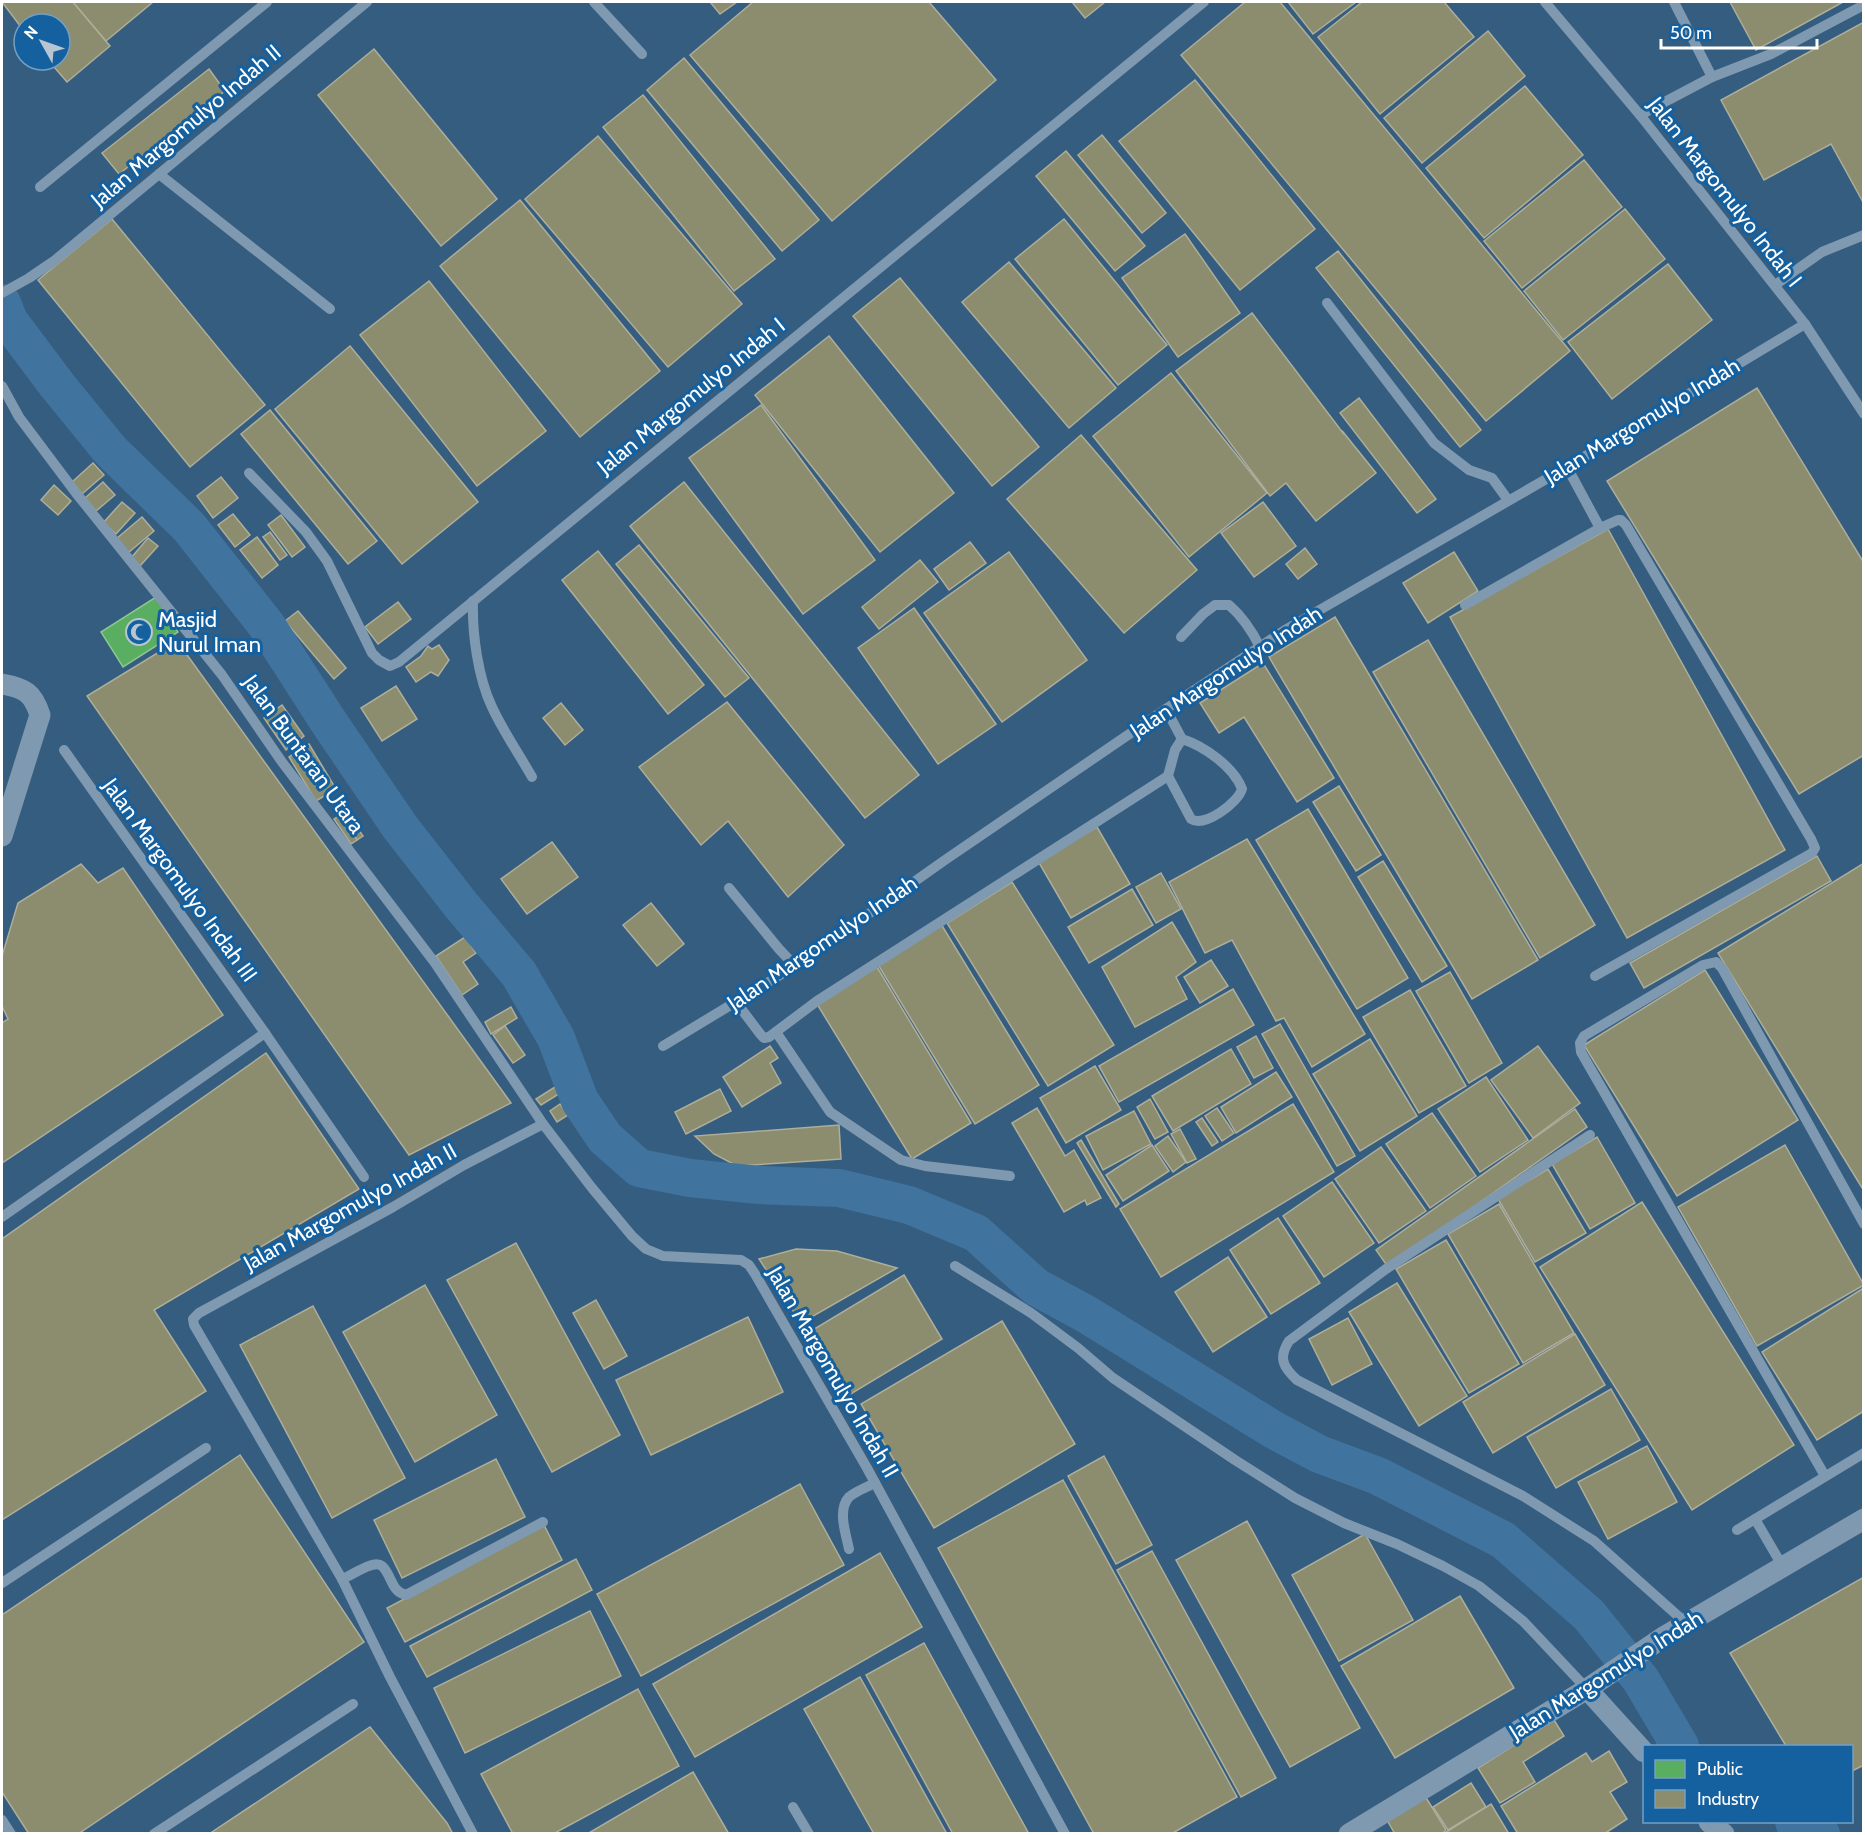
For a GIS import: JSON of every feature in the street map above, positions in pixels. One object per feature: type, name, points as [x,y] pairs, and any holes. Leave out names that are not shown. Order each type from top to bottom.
[{"type":"street","points":[[2,684],[21,689],[35,700],[40,716],[2,836]]},
{"type":"street","name":"Jalan Margomulyo Indah","points":[[1349,1833],[1587,1689],[1665,1636],[1863,1519]]},
{"type":"street","points":[[1587,1689],[1643,1751]]},
{"type":"street","points":[[1712,1823],[1724,1833]]},
{"type":"lane","points":[[40,187],[267,2]]},
{"type":"lane","name":"Jalan Margomulyo Indah II","points":[[2,293],[54,261],[367,2]]},
{"type":"lane","points":[[594,2],[642,54]]},
{"type":"lane","name":"Jalan Margomulyo Indah I","points":[[249,473],[306,532],[327,561],[372,653],[390,666],[399,662],[1204,2]]},
{"type":"lane","name":"Jalan Margomulyo Indah I","points":[[1545,2],[1640,114],[1775,285],[1805,324],[1863,414]]},
{"type":"lane","points":[[1674,2],[1712,77]]},
{"type":"lane","points":[[1640,114],[1712,77],[1771,54],[1863,5]]},
{"type":"lane","points":[[159,174],[330,309]]},
{"type":"lane","points":[[1775,285],[1822,252],[1863,235]]},
{"type":"lane","points":[[1327,303],[1434,443],[1469,470],[1492,478],[1508,500]]},
{"type":"lane","name":"Jalan Margomulyo Indah","points":[[663,1046],[795,966],[945,860],[1286,630],[1567,467],[1805,324]]},
{"type":"lane","name":"Jalan Buntaran Utara","points":[[2,386],[19,417],[76,493],[222,675],[282,762],[435,963],[543,1124]]},
{"type":"lane","points":[[1567,467],[1600,528]]},
{"type":"lane","points":[[1464,605],[1600,528],[1621,520],[1815,848],[1812,853],[1595,976]]},
{"type":"lane","points":[[473,601],[472,626],[484,686],[491,707],[532,777]]},
{"type":"lane","points":[[1181,637],[1215,605],[1230,605],[1251,629],[1260,647]]},
{"type":"lane","points":[[1166,709],[1182,739],[1197,744],[1224,765],[1239,782],[1242,789],[1241,794],[1236,800],[1205,821],[1197,822],[1191,819],[1168,776]]},
{"type":"lane","points":[[736,1002],[764,1038],[769,1037],[817,1001],[1168,776],[1175,750],[1182,739]]},
{"type":"lane","name":"Jalan Margomulyo Indah III","points":[[64,750],[364,1177]]},
{"type":"lane","points":[[729,888],[779,950],[795,966]]},
{"type":"lane","points":[[1825,1476],[1581,1052],[1580,1043],[1584,1036],[1703,965],[1716,962],[1722,968],[1863,1224]]},
{"type":"lane","points":[[776,1032],[830,1112],[901,1160],[925,1166],[1010,1176]]},
{"type":"lane","points":[[2,1217],[265,1033]]},
{"type":"lane","name":"Jalan Margomulyo Indah II","points":[[342,1579],[194,1325],[193,1319],[199,1313],[393,1207],[464,1165],[543,1124],[592,1188],[632,1236],[646,1249],[663,1256],[741,1260],[749,1265],[875,1483],[1065,1833]]},
{"type":"lane","points":[[1590,1135],[1386,1269],[1289,1341],[1282,1351],[1284,1363],[1297,1380],[1523,1496],[1594,1541],[1687,1624]]},
{"type":"lane","points":[[955,1266],[1031,1313],[1113,1378],[1295,1498],[1344,1523],[1397,1544],[1443,1566],[1479,1586],[1523,1621],[1587,1689]]},
{"type":"lane","points":[[2,1583],[206,1448]]},
{"type":"lane","points":[[1737,1530],[1863,1453]]},
{"type":"lane","points":[[849,1549],[843,1508],[849,1497],[875,1483]]},
{"type":"lane","points":[[1755,1519],[1783,1567]]},
{"type":"lane","points":[[474,1833],[390,1677],[342,1579],[372,1564],[378,1564],[383,1566],[397,1591],[406,1595],[543,1522]]},
{"type":"lane","points":[[154,1833],[353,1704]]},
{"type":"lane","points":[[793,1807],[809,1833]]},
{"type":"lane","points":[[2,1820],[11,1833]]},
{"type":"building: Public","name":"Masjid Nurul Iman","points":[[156,597],[178,632],[123,667],[101,632]]},
{"type":"building: Industry","points":[[2,2],[73,2],[110,46],[67,82],[58,72],[72,72],[72,12],[12,12],[12,15]]},
{"type":"building: Industry","points":[[73,2],[153,2],[106,41]]},
{"type":"building: Industry","points":[[710,2],[737,2],[720,14]]},
{"type":"building: Industry","points":[[753,2],[929,2],[996,80],[832,221],[690,55]]},
{"type":"building: Industry","points":[[1072,2],[1105,2],[1085,18]]},
{"type":"building: Industry","points":[[1245,2],[1280,2],[1570,351],[1486,421],[1181,55]]},
{"type":"building: Industry","points":[[1288,2],[1356,2],[1313,34]]},
{"type":"building: Industry","points":[[1362,2],[1444,2],[1474,37],[1380,114],[1318,37]]},
{"type":"building: Industry","points":[[1730,2],[1843,2],[1756,50]]},
{"type":"building: Industry","points":[[1864,22],[1864,204],[1831,144],[1764,180],[1721,100]]},
{"type":"building: Industry","points":[[1488,31],[1525,76],[1422,163],[1384,118]]},
{"type":"building: Industry","points":[[374,49],[497,199],[441,246],[318,95]]},
{"type":"building: Industry","points":[[684,58],[819,220],[782,251],[647,90]]},
{"type":"building: Industry","points":[[209,69],[225,91],[119,174],[102,153]]},
{"type":"building: Industry","points":[[1195,80],[1315,229],[1240,290],[1119,141]]},
{"type":"building: Industry","points":[[1525,86],[1583,155],[1484,238],[1426,168]]},
{"type":"building: Industry","points":[[643,95],[775,259],[734,291],[603,127]]},
{"type":"building: Industry","points":[[1102,135],[1166,213],[1142,233],[1078,155]]},
{"type":"building: Industry","points":[[598,136],[742,304],[668,367],[525,199]]},
{"type":"building: Industry","points":[[1066,151],[1145,246],[1115,271],[1036,176]]},
{"type":"building: Industry","points":[[1584,160],[1622,207],[1522,288],[1484,241]]},
{"type":"building: Industry","points":[[520,200],[660,371],[580,437],[440,266]]},
{"type":"building: Industry","points":[[1625,209],[1665,259],[1563,340],[1524,291]]},
{"type":"building: Industry","points":[[112,219],[265,405],[190,467],[38,280]]},
{"type":"building: Industry","points":[[1064,219],[1167,345],[1118,385],[1015,259]]},
{"type":"building: Industry","points":[[1185,234],[1240,313],[1178,357],[1122,278]]},
{"type":"building: Industry","points":[[1338,251],[1481,430],[1460,447],[1316,268]]},
{"type":"building: Industry","points":[[1009,262],[1116,388],[1069,428],[962,302]]},
{"type":"building: Industry","points":[[1668,264],[1712,320],[1612,399],[1568,342]]},
{"type":"building: Industry","points":[[900,278],[1039,447],[992,486],[853,316]]},
{"type":"building: Industry","points":[[429,281],[546,431],[477,486],[360,335]]},
{"type":"building: Industry","points":[[1252,313],[1376,473],[1316,521],[1286,483],[1270,496],[1176,371]]},
{"type":"building: Industry","points":[[829,336],[954,493],[880,552],[755,395]]},
{"type":"building: Industry","points":[[350,346],[478,502],[402,564],[275,409]]},
{"type":"building: Industry","points":[[1171,373],[1267,493],[1189,557],[1093,436]]},
{"type":"building: Industry","points":[[1757,388],[1864,563],[1864,755],[1799,794],[1607,481]]},
{"type":"building: Industry","points":[[1359,398],[1436,499],[1417,513],[1340,413]]},
{"type":"building: Industry","points":[[761,405],[875,560],[803,614],[689,458]]},
{"type":"building: Industry","points":[[270,410],[377,541],[348,564],[241,434]]},
{"type":"building: Industry","points":[[1081,435],[1197,570],[1124,633],[1007,499]]},
{"type":"building: Industry","points":[[93,463],[104,475],[82,494],[72,482]]},
{"type":"building: Industry","points":[[221,477],[238,498],[213,518],[197,496]]},
{"type":"building: Industry","points":[[103,482],[115,495],[96,511],[85,498]]},
{"type":"building: Industry","points":[[684,482],[919,775],[865,818],[630,526]]},
{"type":"building: Industry","points":[[54,485],[71,501],[58,515],[41,500]]},
{"type":"building: Industry","points":[[122,502],[135,513],[116,534],[103,523]]},
{"type":"building: Industry","points":[[1263,502],[1296,546],[1254,577],[1221,533]]},
{"type":"building: Industry","points":[[233,514],[250,535],[235,547],[218,525]]},
{"type":"building: Industry","points":[[281,515],[305,547],[292,557],[268,525]]},
{"type":"building: Industry","points":[[142,517],[154,531],[128,553],[116,539]]},
{"type":"building: Industry","points":[[1608,529],[1785,850],[1627,938],[1450,617]]},
{"type":"building: Industry","points":[[270,532],[287,555],[280,560],[263,537]]},
{"type":"building: Industry","points":[[257,537],[278,565],[262,578],[240,550]]},
{"type":"building: Industry","points":[[148,538],[158,546],[140,566],[131,558]]},
{"type":"building: Industry","points":[[970,542],[986,563],[949,590],[934,569]]},
{"type":"building: Industry","points":[[639,545],[749,678],[725,697],[616,564]]},
{"type":"building: Industry","points":[[1305,548],[1317,564],[1298,579],[1286,564]]},
{"type":"building: Industry","points":[[598,551],[704,685],[668,714],[562,580]]},
{"type":"building: Industry","points":[[1009,552],[1087,660],[1002,722],[924,613]]},
{"type":"building: Industry","points":[[1454,552],[1478,591],[1428,623],[1403,583]]},
{"type":"building: Industry","points":[[920,560],[938,582],[879,629],[862,607]]},
{"type":"building: Industry","points":[[398,602],[411,619],[378,644],[365,627]]},
{"type":"building: Industry","points":[[914,608],[996,724],[938,764],[858,648]]},
{"type":"building: Industry","points":[[298,611],[346,668],[334,679],[285,621]]},
{"type":"building: Industry","points":[[1335,617],[1538,960],[1472,999],[1269,657]]},
{"type":"building: Industry","points":[[1428,640],[1595,925],[1540,958],[1373,672]]},
{"type":"building: Industry","points":[[177,641],[511,1103],[409,1155],[87,696]]},
{"type":"building: Industry","points":[[439,645],[449,660],[438,676],[431,672],[416,682],[406,667],[421,656],[428,646],[432,649]]},
{"type":"building: Industry","points":[[1263,663],[1334,778],[1297,802],[1244,717],[1219,733],[1200,703]]},
{"type":"building: Industry","points":[[396,686],[417,719],[382,741],[361,708]]},
{"type":"building: Industry","points":[[727,702],[844,845],[788,897],[728,821],[701,845],[639,767]]},
{"type":"building: Industry","points":[[561,703],[583,730],[565,745],[543,718]]},
{"type":"building: Industry","points":[[282,705],[304,736],[286,750],[264,718]]},
{"type":"building: Industry","points":[[309,744],[336,789],[316,801],[289,757]]},
{"type":"building: Industry","points":[[1339,786],[1381,855],[1356,871],[1313,802]]},
{"type":"building: Industry","points":[[1308,809],[1408,978],[1357,1009],[1256,840]]},
{"type":"building: Industry","points":[[346,811],[363,836],[357,840],[341,815]]},
{"type":"building: Industry","points":[[341,815],[357,840],[351,844],[334,819]]},
{"type":"building: Industry","points":[[1097,827],[1130,884],[1071,918],[1038,861]]},
{"type":"building: Industry","points":[[1247,839],[1365,1034],[1312,1067],[1284,1018],[1276,1021],[1232,940],[1205,953],[1169,882]]},
{"type":"building: Industry","points":[[552,842],[578,877],[527,914],[501,879]]},
{"type":"building: Industry","points":[[1817,856],[1831,881],[1644,988],[1630,963]]},
{"type":"building: Industry","points":[[1383,861],[1447,966],[1422,982],[1358,877]]},
{"type":"building: Industry","points":[[1864,863],[1864,1191],[1718,953]]},
{"type":"building: Industry","points":[[81,864],[98,883],[123,868],[223,1015],[2,1163],[2,1023],[8,1019],[2,1006],[2,956],[18,903]]},
{"type":"building: Industry","points":[[1161,873],[1181,909],[1156,923],[1136,887]]},
{"type":"building: Industry","points":[[1012,882],[1114,1045],[1048,1086],[947,923]]},
{"type":"building: Industry","points":[[1132,889],[1153,925],[1089,963],[1068,927]]},
{"type":"building: Industry","points":[[651,903],[684,944],[657,966],[623,925]]},
{"type":"building: Industry","points":[[1172,922],[1196,962],[1176,977],[1187,999],[1135,1027],[1102,967]]},
{"type":"building: Industry","points":[[941,924],[1039,1085],[975,1124],[877,963]]},
{"type":"building: Industry","points":[[465,937],[476,953],[463,962],[478,984],[462,995],[436,956]]},
{"type":"building: Industry","points":[[1211,960],[1228,986],[1200,1003],[1184,977]]},
{"type":"building: Industry","points":[[877,967],[971,1123],[912,1159],[817,1004]]},
{"type":"building: Industry","points":[[1705,970],[1798,1120],[1677,1196],[1584,1045]]},
{"type":"building: Industry","points":[[1450,972],[1502,1063],[1469,1083],[1416,991]]},
{"type":"building: Industry","points":[[1233,989],[1254,1025],[1119,1102],[1099,1066]]},
{"type":"building: Industry","points":[[1410,990],[1466,1086],[1419,1113],[1363,1017]]},
{"type":"building: Industry","points":[[511,1007],[517,1018],[491,1034],[485,1022]]},
{"type":"building: Industry","points":[[1280,1024],[1355,1156],[1337,1166],[1262,1034]]},
{"type":"building: Industry","points":[[505,1026],[525,1055],[513,1063],[493,1035]]},
{"type":"building: Industry","points":[[1256,1036],[1273,1068],[1254,1078],[1237,1047]]},
{"type":"building: Industry","points":[[1370,1039],[1417,1116],[1360,1151],[1313,1074]]},
{"type":"building: Industry","points":[[770,1046],[778,1058],[770,1063],[781,1083],[742,1107],[723,1077]]},
{"type":"building: Industry","points":[[1538,1046],[1580,1103],[1533,1138],[1491,1080]]},
{"type":"building: Industry","points":[[1231,1049],[1251,1084],[1173,1131],[1152,1096]]},
{"type":"building: Industry","points":[[266,1053],[359,1189],[154,1310],[206,1391],[2,1520],[2,1239]]},
{"type":"building: Industry","points":[[1095,1066],[1121,1110],[1066,1143],[1040,1098]]},
{"type":"building: Industry","points":[[1276,1072],[1292,1097],[1236,1133],[1221,1107]]},
{"type":"building: Industry","points":[[1486,1077],[1528,1140],[1480,1172],[1438,1109]]},
{"type":"building: Industry","points":[[558,1085],[562,1092],[541,1105],[536,1099]]},
{"type":"building: Industry","points":[[720,1089],[731,1111],[686,1134],[675,1112]]},
{"type":"building: Industry","points":[[1150,1099],[1168,1132],[1155,1139],[1137,1107]]},
{"type":"building: Industry","points":[[560,1104],[568,1115],[557,1122],[550,1111]]},
{"type":"building: Industry","points":[[1293,1104],[1334,1172],[1161,1277],[1120,1209]]},
{"type":"building: Industry","points":[[1037,1108],[1065,1156],[1074,1150],[1101,1198],[1087,1205],[1085,1200],[1064,1212],[1012,1123]]},
{"type":"building: Industry","points":[[1217,1108],[1234,1133],[1222,1141],[1205,1116]]},
{"type":"building: Industry","points":[[1575,1109],[1587,1127],[1388,1267],[1376,1250]]},
{"type":"building: Industry","points":[[1134,1111],[1151,1144],[1103,1170],[1086,1136]]},
{"type":"building: Industry","points":[[1432,1113],[1476,1176],[1430,1208],[1386,1144]]},
{"type":"building: Industry","points":[[1202,1118],[1218,1142],[1212,1146],[1196,1122]]},
{"type":"building: Industry","points":[[839,1125],[841,1159],[737,1166],[714,1154],[695,1136]]},
{"type":"building: Industry","points":[[1180,1129],[1196,1159],[1187,1163],[1171,1134]]},
{"type":"building: Industry","points":[[1168,1136],[1186,1162],[1173,1172],[1155,1146]]},
{"type":"building: Industry","points":[[1597,1137],[1635,1203],[1590,1229],[1552,1164]]},
{"type":"building: Industry","points":[[1081,1140],[1119,1204],[1116,1207],[1077,1143]]},
{"type":"building: Industry","points":[[1152,1145],[1169,1171],[1123,1201],[1106,1175]]},
{"type":"building: Industry","points":[[1785,1145],[1864,1285],[1757,1346],[1678,1207]]},
{"type":"building: Industry","points":[[1381,1147],[1426,1211],[1379,1243],[1335,1179]]},
{"type":"building: Industry","points":[[1548,1169],[1586,1233],[1535,1262],[1498,1199]]},
{"type":"building: Industry","points":[[1332,1182],[1374,1243],[1324,1277],[1283,1216]]},
{"type":"building: Industry","points":[[1642,1202],[1794,1445],[1692,1510],[1540,1267]]},
{"type":"building: Industry","points":[[1499,1204],[1574,1333],[1523,1363],[1448,1234]]},
{"type":"building: Industry","points":[[1278,1218],[1320,1283],[1271,1314],[1230,1250]]},
{"type":"building: Industry","points":[[1446,1240],[1519,1364],[1469,1393],[1396,1269]]},
{"type":"building: Industry","points":[[516,1243],[620,1435],[552,1472],[447,1280]]},
{"type":"building: Industry","points":[[796,1249],[837,1251],[897,1268],[801,1323],[759,1259]]},
{"type":"building: Industry","points":[[1228,1257],[1267,1317],[1213,1352],[1175,1292]]},
{"type":"building: Industry","points":[[904,1275],[942,1339],[844,1398],[806,1334]]},
{"type":"building: Industry","points":[[1397,1283],[1467,1396],[1419,1426],[1349,1312]]},
{"type":"building: Industry","points":[[425,1285],[497,1415],[415,1462],[343,1332]]},
{"type":"building: Industry","points":[[1862,1289],[1864,1291],[1864,1411],[1817,1440],[1762,1352]]},
{"type":"building: Industry","points":[[596,1300],[627,1356],[604,1369],[573,1313]]},
{"type":"building: Industry","points":[[313,1306],[405,1478],[332,1518],[240,1345]]},
{"type":"building: Industry","points":[[748,1317],[783,1392],[651,1455],[616,1380]]},
{"type":"building: Industry","points":[[1348,1318],[1372,1364],[1332,1385],[1309,1339]]},
{"type":"building: Industry","points":[[1002,1321],[1075,1444],[934,1528],[861,1404]]},
{"type":"building: Industry","points":[[1575,1334],[1605,1385],[1493,1453],[1463,1402]]},
{"type":"building: Industry","points":[[1611,1389],[1640,1440],[1556,1488],[1527,1437]]},
{"type":"building: Industry","points":[[1647,1446],[1677,1502],[1608,1539],[1578,1482]]},
{"type":"building: Industry","points":[[240,1455],[364,1642],[78,1834],[29,1834],[2,1792],[2,1615]]},
{"type":"building: Industry","points":[[1104,1456],[1152,1545],[1116,1564],[1068,1476]]},
{"type":"building: Industry","points":[[496,1459],[525,1517],[402,1578],[374,1520]]},
{"type":"building: Industry","points":[[1063,1480],[1237,1797],[1171,1834],[1094,1834],[938,1548]]},
{"type":"building: Industry","points":[[800,1484],[844,1565],[641,1676],[597,1594]]},
{"type":"building: Industry","points":[[1247,1521],[1360,1728],[1290,1767],[1176,1560]]},
{"type":"building: Industry","points":[[544,1525],[562,1560],[405,1642],[387,1608]]},
{"type":"building: Industry","points":[[1365,1534],[1413,1620],[1339,1661],[1292,1575]]},
{"type":"building: Industry","points":[[1152,1551],[1276,1778],[1241,1797],[1117,1570]]},
{"type":"building: Industry","points":[[880,1553],[922,1627],[695,1757],[653,1684]]},
{"type":"building: Industry","points":[[576,1559],[592,1590],[427,1677],[410,1646]]},
{"type":"building: Industry","points":[[1864,1577],[1864,1765],[1853,1770],[1853,1745],[1785,1745],[1730,1653]]},
{"type":"building: Industry","points":[[1460,1596],[1514,1688],[1395,1758],[1341,1666]]},
{"type":"building: Industry","points":[[590,1611],[621,1676],[465,1753],[434,1688]]},
{"type":"building: Industry","points":[[924,1643],[1029,1834],[953,1834],[866,1675]]},
{"type":"building: Industry","points":[[860,1677],[947,1834],[874,1834],[804,1709]]},
{"type":"building: Industry","points":[[638,1689],[679,1766],[553,1834],[513,1834],[481,1774]]},
{"type":"building: Industry","points":[[1554,1720],[1564,1736],[1523,1762],[1535,1782],[1500,1803],[1478,1768]]},
{"type":"building: Industry","points":[[370,1727],[447,1823],[453,1834],[209,1834]]},
{"type":"building: Industry","points":[[1609,1751],[1627,1782],[1610,1792],[1627,1819],[1604,1834],[1518,1834],[1501,1806],[1586,1753],[1592,1762]]},
{"type":"building: Industry","points":[[693,1772],[729,1834],[587,1834]]},
{"type":"building: Industry","points":[[1471,1783],[1486,1807],[1448,1830],[1433,1807]]},
{"type":"building: Industry","points":[[1425,1796],[1446,1830],[1442,1834],[1395,1834],[1387,1820]]},
{"type":"building: Industry","points":[[1491,1804],[1509,1834],[1443,1834]]},
{"type":"waterway","points":[[2,303],[9,321],[110,450],[189,527],[267,626],[400,827],[519,974],[556,1038],[580,1101],[605,1138],[639,1168],[690,1178],[759,1185],[839,1188],[909,1205],[976,1233],[1036,1287],[1086,1314],[1274,1430],[1319,1454],[1378,1476],[1503,1540],[1589,1615],[1641,1680],[1679,1745]]},
{"type":"waterway","points":[[1796,1823],[1821,1834]]},
{"type":"place","name":"Masjid Nurul Iman","points":[[139,632]]}]
